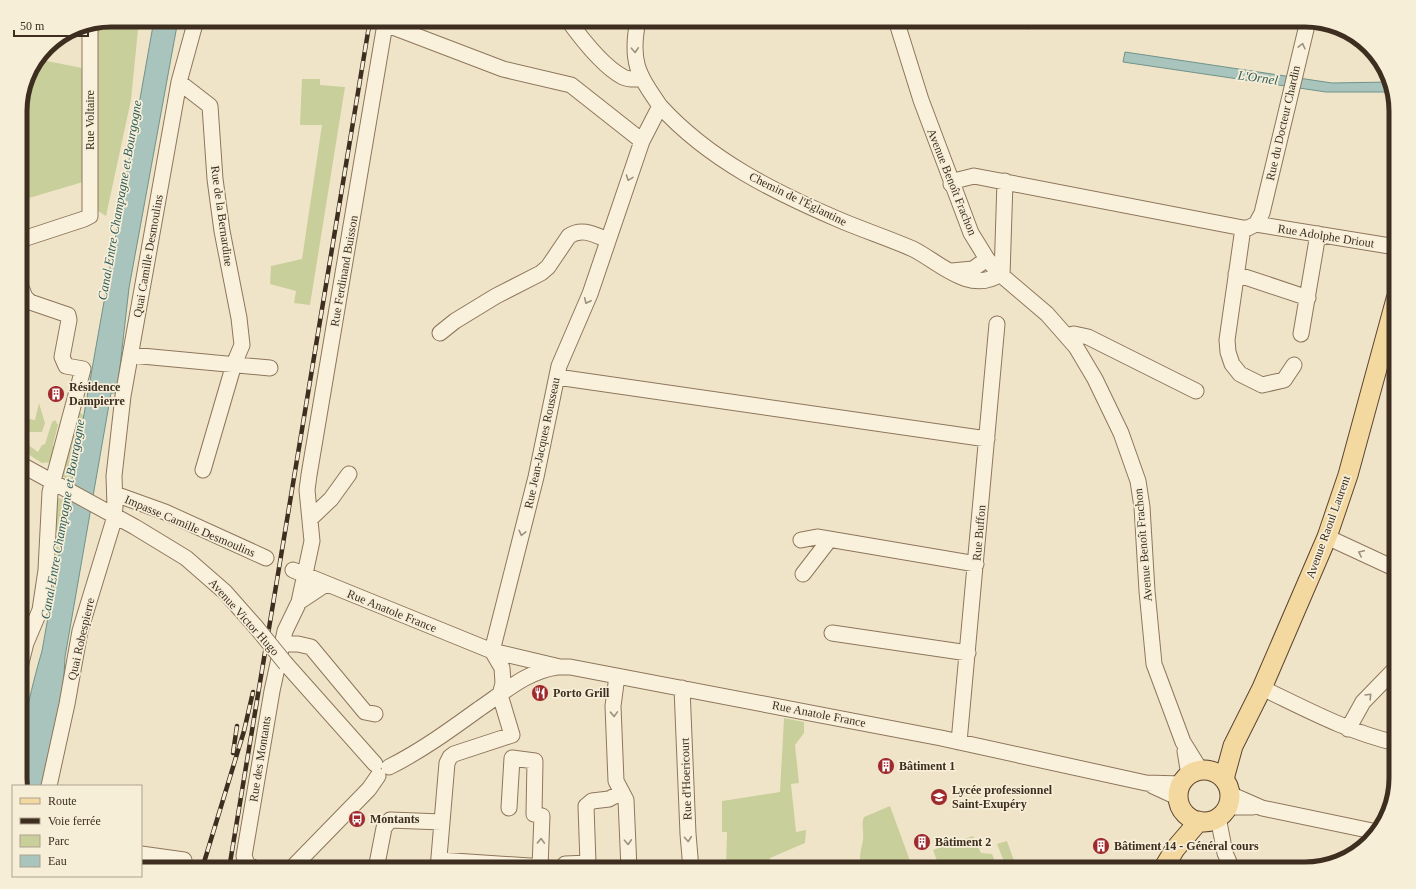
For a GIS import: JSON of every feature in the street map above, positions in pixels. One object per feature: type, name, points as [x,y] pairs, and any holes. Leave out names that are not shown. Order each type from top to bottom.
[{"type":"main road","name":"Avenue Raoul Laurent","points":[[1167,862],[1233,746],[1262,688],[1327,537],[1348,475],[1389,325]]},
{"type":"street","name":"Quai Camille Desmoulins","points":[[115,494],[114,476],[123,396],[179,82],[194,27]]},
{"type":"street","name":"Rue Ferdinand Buisson","points":[[300,573],[312,541],[311,518],[307,494],[309,475],[381,27]]},
{"type":"street","points":[[395,27],[503,70],[571,85],[642,141]]},
{"type":"street","points":[[574,27],[593,50],[614,71],[624,78],[632,80],[641,79]]},
{"type":"street","points":[[637,27],[634,40],[635,54],[641,79],[660,106]]},
{"type":"street","name":"Avenue Benoît Frachon","points":[[898,27],[921,100],[951,184],[971,233],[987,259],[1001,275],[1047,314],[1067,336],[1084,360],[1100,389],[1121,434],[1138,481],[1142,507],[1147,591],[1154,664],[1229,862]]},
{"type":"street","name":"Rue du Docteur Chardin","points":[[1294,364],[1284,380],[1262,385],[1240,374],[1232,364],[1228,352],[1227,340],[1236,274],[1250,226],[1262,213],[1307,27]]},
{"type":"street","name":"Rue Voltaire","points":[[27,238],[90,216],[90,30]]},
{"type":"street","name":"Rue de la Bernardine","points":[[179,82],[210,106],[215,179],[222,231],[239,318],[242,345],[234,364],[203,470]]},
{"type":"street","name":"Rue Jean-Jacques Rousseau","points":[[492,651],[536,477],[557,377],[568,342],[590,294],[642,141],[660,106]]},
{"type":"street","name":"Chemin de l'Églantine","points":[[660,106],[692,138],[744,174],[842,221],[914,250],[949,272],[964,278],[980,282],[993,279],[1001,275]]},
{"type":"street","name":"Rue Adolphe Driout","points":[[951,184],[958,180],[974,176],[1178,216],[1318,234],[1389,246]]},
{"type":"street","points":[[1001,275],[1005,181]]},
{"type":"street","points":[[440,333],[455,321],[496,296],[540,273],[548,267],[569,236],[574,233],[582,231],[608,240]]},
{"type":"street","points":[[1301,334],[1318,234]]},
{"type":"street","points":[[949,272],[973,268],[987,259]]},
{"type":"street","points":[[1236,274],[1308,298]]},
{"type":"street","points":[[27,299],[30,302],[68,315],[70,320],[62,357],[66,366],[83,369],[52,482],[43,594],[40,610],[27,641]]},
{"type":"street","name":"Rue Buffon","points":[[958,742],[968,653],[997,324]]},
{"type":"street","points":[[1067,336],[1074,334],[1088,337],[1196,391]]},
{"type":"street","points":[[130,355],[270,368]]},
{"type":"street","points":[[557,377],[987,439]]},
{"type":"street","name":"Avenue Victor Hugo","points":[[27,467],[161,541],[186,558],[225,592],[349,737],[381,769]]},
{"type":"street","points":[[311,518],[331,498],[349,474]]},
{"type":"street","name":"Quai Robespierre","points":[[49,785],[67,704],[80,631],[115,494]]},
{"type":"street","name":"Impasse Camille Desmoulins","points":[[115,494],[165,512],[266,558]]},
{"type":"street","points":[[801,540],[817,537],[976,564]]},
{"type":"street","points":[[1327,537],[1389,566]]},
{"type":"street","points":[[803,574],[830,540]]},
{"type":"street","name":"Rue Anatole France","points":[[300,573],[492,651],[560,667],[682,688],[958,742],[1146,784],[1371,831]]},
{"type":"street","name":"Rue des Montants","points":[[246,862],[244,856],[272,691],[285,631],[299,602],[300,573]]},
{"type":"street","points":[[299,602],[326,584]]},
{"type":"street","points":[[832,633],[968,653]]},
{"type":"street","points":[[282,644],[298,644],[311,647],[365,712],[375,714]]},
{"type":"street","points":[[492,651],[499,660],[502,668],[503,683],[500,694],[519,759]]},
{"type":"street","points":[[298,862],[369,789],[381,769],[421,751],[500,694],[537,672],[560,667]]},
{"type":"street","points":[[1348,729],[1363,702],[1389,675]]},
{"type":"street","points":[[617,676],[613,706],[616,781],[626,800],[629,862]]},
{"type":"street","name":"Rue d'Hoericourt","points":[[682,688],[690,862]]},
{"type":"street","points":[[1262,688],[1348,729],[1376,739],[1389,740]]},
{"type":"street","points":[[439,862],[447,763],[450,757],[454,754],[512,735]]},
{"type":"street","points":[[509,808],[512,758],[535,761],[534,814],[542,816],[543,862]]},
{"type":"street","points":[[588,862],[586,806],[592,801],[609,799],[622,792]]},
{"type":"street","points":[[377,862],[382,834],[401,829],[442,827]]},
{"type":"street","points":[[142,854],[184,860]]},
{"type":"green space","points":[[110,27],[138,27],[131,100],[106,216],[95,209],[93,29]]},
{"type":"green space","points":[[44,60],[82,68],[83,182],[29,198],[27,196],[27,105],[31,84]]},
{"type":"green space","points":[[302,79],[320,79],[320,85],[345,87],[310,305],[294,303],[296,291],[270,284],[271,266],[302,259],[322,125],[300,125]]},
{"type":"green space","points":[[39,403],[45,423],[42,432],[27,432],[27,418],[35,420]]},
{"type":"green space","points":[[78,410],[84,416],[72,482],[58,474]]},
{"type":"green space","points":[[55,420],[58,425],[53,445],[56,453],[52,462],[42,463],[27,453],[27,444],[38,452],[42,445],[45,444],[52,422]]},
{"type":"green space","points":[[54,496],[69,502],[55,578],[51,569]]},
{"type":"green space","points":[[784,718],[804,722],[804,733],[795,745],[799,783],[791,784],[796,832],[806,830],[805,843],[770,858],[769,862],[726,862],[727,832],[722,832],[722,801],[780,792]]},
{"type":"green space","points":[[890,806],[910,862],[861,862],[864,817]]},
{"type":"green space","points":[[973,836],[981,853],[992,854],[995,862],[937,862],[933,850]]},
{"type":"green space","points":[[1007,841],[1014,862],[1004,862],[997,844]]},
{"type":"water","points":[[153,27],[177,27],[129,288],[117,393],[111,393],[65,657],[60,706],[42,785],[27,785],[27,714],[42,651]]},
{"type":"water","name":"L'Ornel","points":[[1125,52],[1332,83],[1384,82],[1387,92],[1326,92],[1123,62]]},
{"type":"railway","points":[[230,862],[369,27]]},
{"type":"railway","points":[[204,862],[244,731],[253,692]]},
{"type":"railway","points":[[233,753],[237,726]]},
{"type":"place","name":"Résidence Dampierre","points":[[56,394]]},
{"type":"place","name":"Porto Grill","points":[[540,693]]},
{"type":"place","name":"Bâtiment 1","points":[[886,766]]},
{"type":"place","name":"Lycée professionnel Saint-Exupéry","points":[[939,797]]},
{"type":"place","name":"Montants","points":[[357,819]]},
{"type":"place","name":"Bâtiment 2","points":[[922,842]]},
{"type":"place","name":"Bâtiment 14 - Général cours","points":[[1101,846]]},
{"type":"water label","name":"Canal Entre Champagne et Bourgogne","points":[[119,200]]},
{"type":"water label","name":"Canal Entre Champagne et Bourgogne","points":[[62,519]]}]
